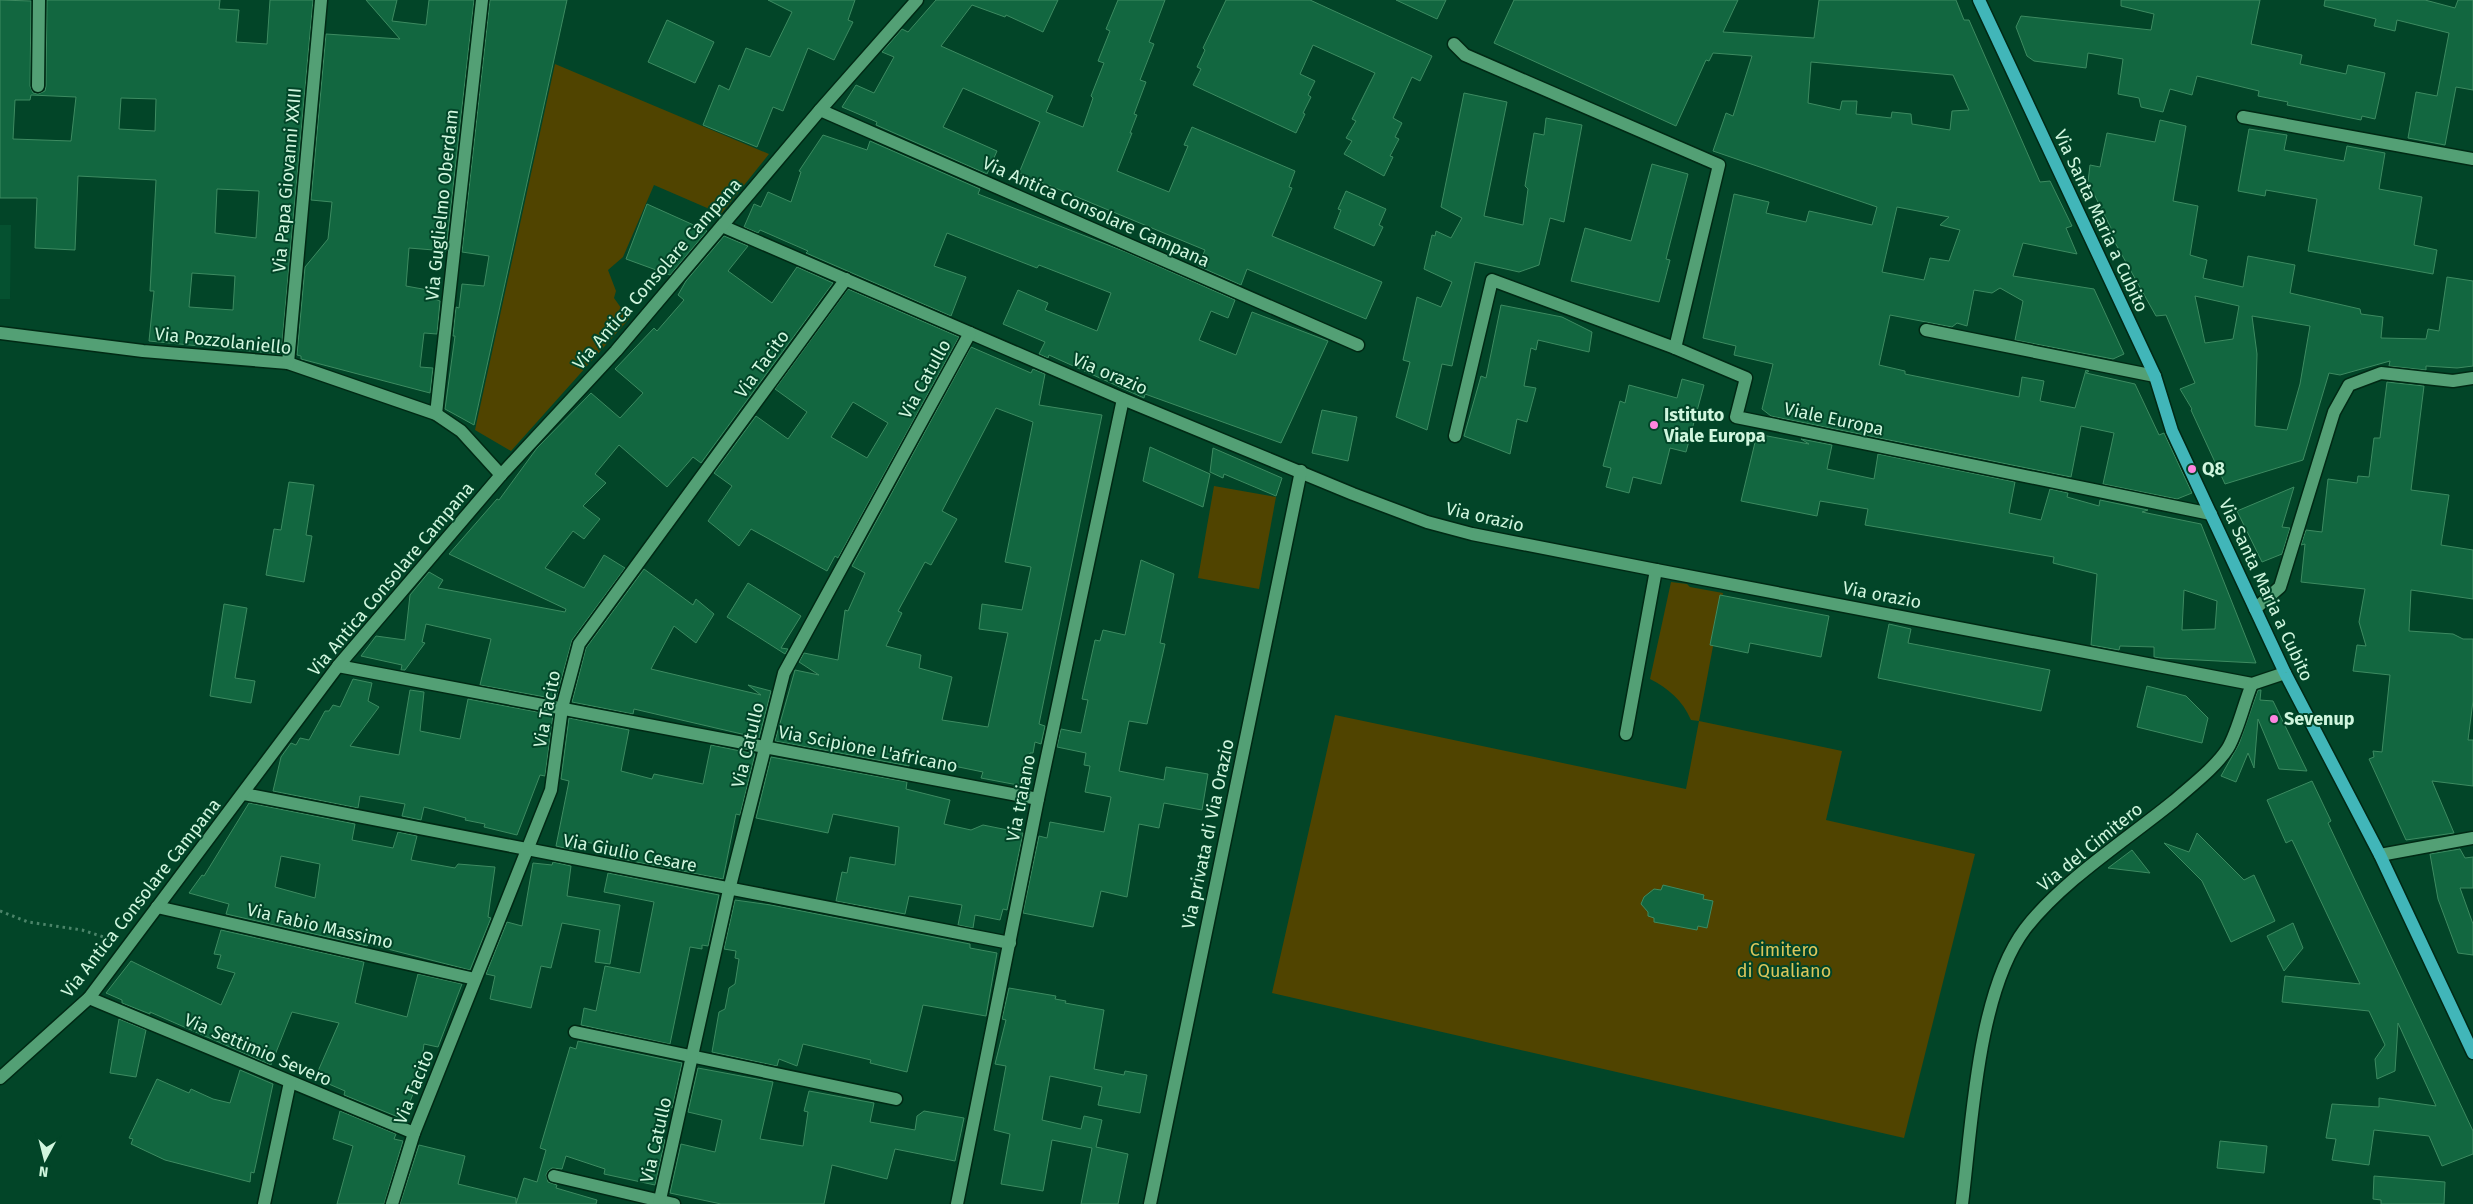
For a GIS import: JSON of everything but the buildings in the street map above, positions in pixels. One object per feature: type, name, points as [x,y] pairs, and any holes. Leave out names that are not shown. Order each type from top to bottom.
[{"type":"main road","name":"Via Santa Maria a Cubito","points":[[1979,0],[2155,376],[2172,431],[2285,673],[2380,855],[2473,1053]]},
{"type":"street","points":[[38,86],[39,0]]},
{"type":"street","name":"Via Papa Giovanni XXIII","points":[[288,363],[321,0]]},
{"type":"street","name":"Via Guglielmo Oberdam","points":[[436,414],[482,0]]},
{"type":"street","name":"Via Antica Consolare Campana","points":[[0,1078],[89,998],[244,794],[338,666],[501,475],[616,351],[820,110],[918,0]]},
{"type":"street","points":[[1454,44],[1465,55],[1719,165],[1675,348]]},
{"type":"street","name":"Via Antica Consolare Campana","points":[[820,110],[1358,345]]},
{"type":"street","points":[[2243,117],[2473,159]]},
{"type":"street","name":"Via orazio","points":[[722,226],[1123,398],[1353,494],[1426,522],[1472,534],[2252,684],[2285,673]]},
{"type":"street","name":"Via Tacito","points":[[392,1204],[414,1133],[551,790],[562,708],[578,644],[846,279]]},
{"type":"street","name":"Viale Europa","points":[[1455,436],[1492,280],[1675,348],[1746,378],[1736,417],[2211,514]]},
{"type":"street","points":[[1926,330],[2155,376]]},
{"type":"street","name":"Via Pozzolaniello","points":[[0,333],[143,351],[288,363],[436,414],[461,431],[501,475]]},
{"type":"street","name":"Via Catullo","points":[[660,1202],[730,890],[784,673],[970,333]]},
{"type":"street","points":[[2255,608],[2280,587],[2334,412],[2349,385],[2381,374],[2453,380],[2473,378]]},
{"type":"street","name":"Via traiano","points":[[957,1204],[1038,799],[1123,398]]},
{"type":"street","name":"Via privata di Via Orazio","points":[[1150,1204],[1301,471]]},
{"type":"street","points":[[1626,734],[1656,570]]},
{"type":"street","name":"Via Scipione L'africano","points":[[338,666],[1038,799]]},
{"type":"street","name":"Via del Cimitero","points":[[1962,1204],[1988,1016],[2007,961],[2024,930],[2052,898],[2197,781],[2228,748],[2252,684]]},
{"type":"street","name":"Via Giulio Cesare","points":[[244,794],[1010,944]]},
{"type":"street","points":[[2380,855],[2473,838]]},
{"type":"street","name":"Via Fabio Massimo","points":[[157,907],[476,979]]},
{"type":"street","name":"Via Settimio Severo","points":[[89,998],[414,1133]]},
{"type":"street","points":[[575,1032],[896,1100]]},
{"type":"street","points":[[264,1204],[290,1082]]},
{"type":"street","points":[[554,1176],[674,1204]]},
{"type":"path","points":[[0,911],[28,922],[82,930],[130,945]]},
{"type":"shaded area","points":[[0,225],[11,225],[10,299],[0,299]]},
{"type":"green space","points":[[555,64],[769,154],[721,214],[654,185],[623,257],[608,270],[616,291],[614,298],[629,319],[511,451],[475,430]]},
{"type":"green space","points":[[1214,486],[1276,497],[1259,589],[1198,578]]},
{"type":"green space","points":[[1671,582],[1723,593],[1699,721],[1691,720],[1684,707],[1674,696],[1650,679]]},
{"type":"green space","name":"Cimitero di Qualiano","points":[[1335,715],[1686,789],[1699,721],[1842,751],[1826,820],[1975,854],[1904,1138],[1272,993]]},
{"type":"place","name":"Istituto Viale Europa","points":[[1654,425]]},
{"type":"place","name":"Q8","points":[[2192,469]]},
{"type":"place","name":"Sevenup","points":[[2274,719]]}]
